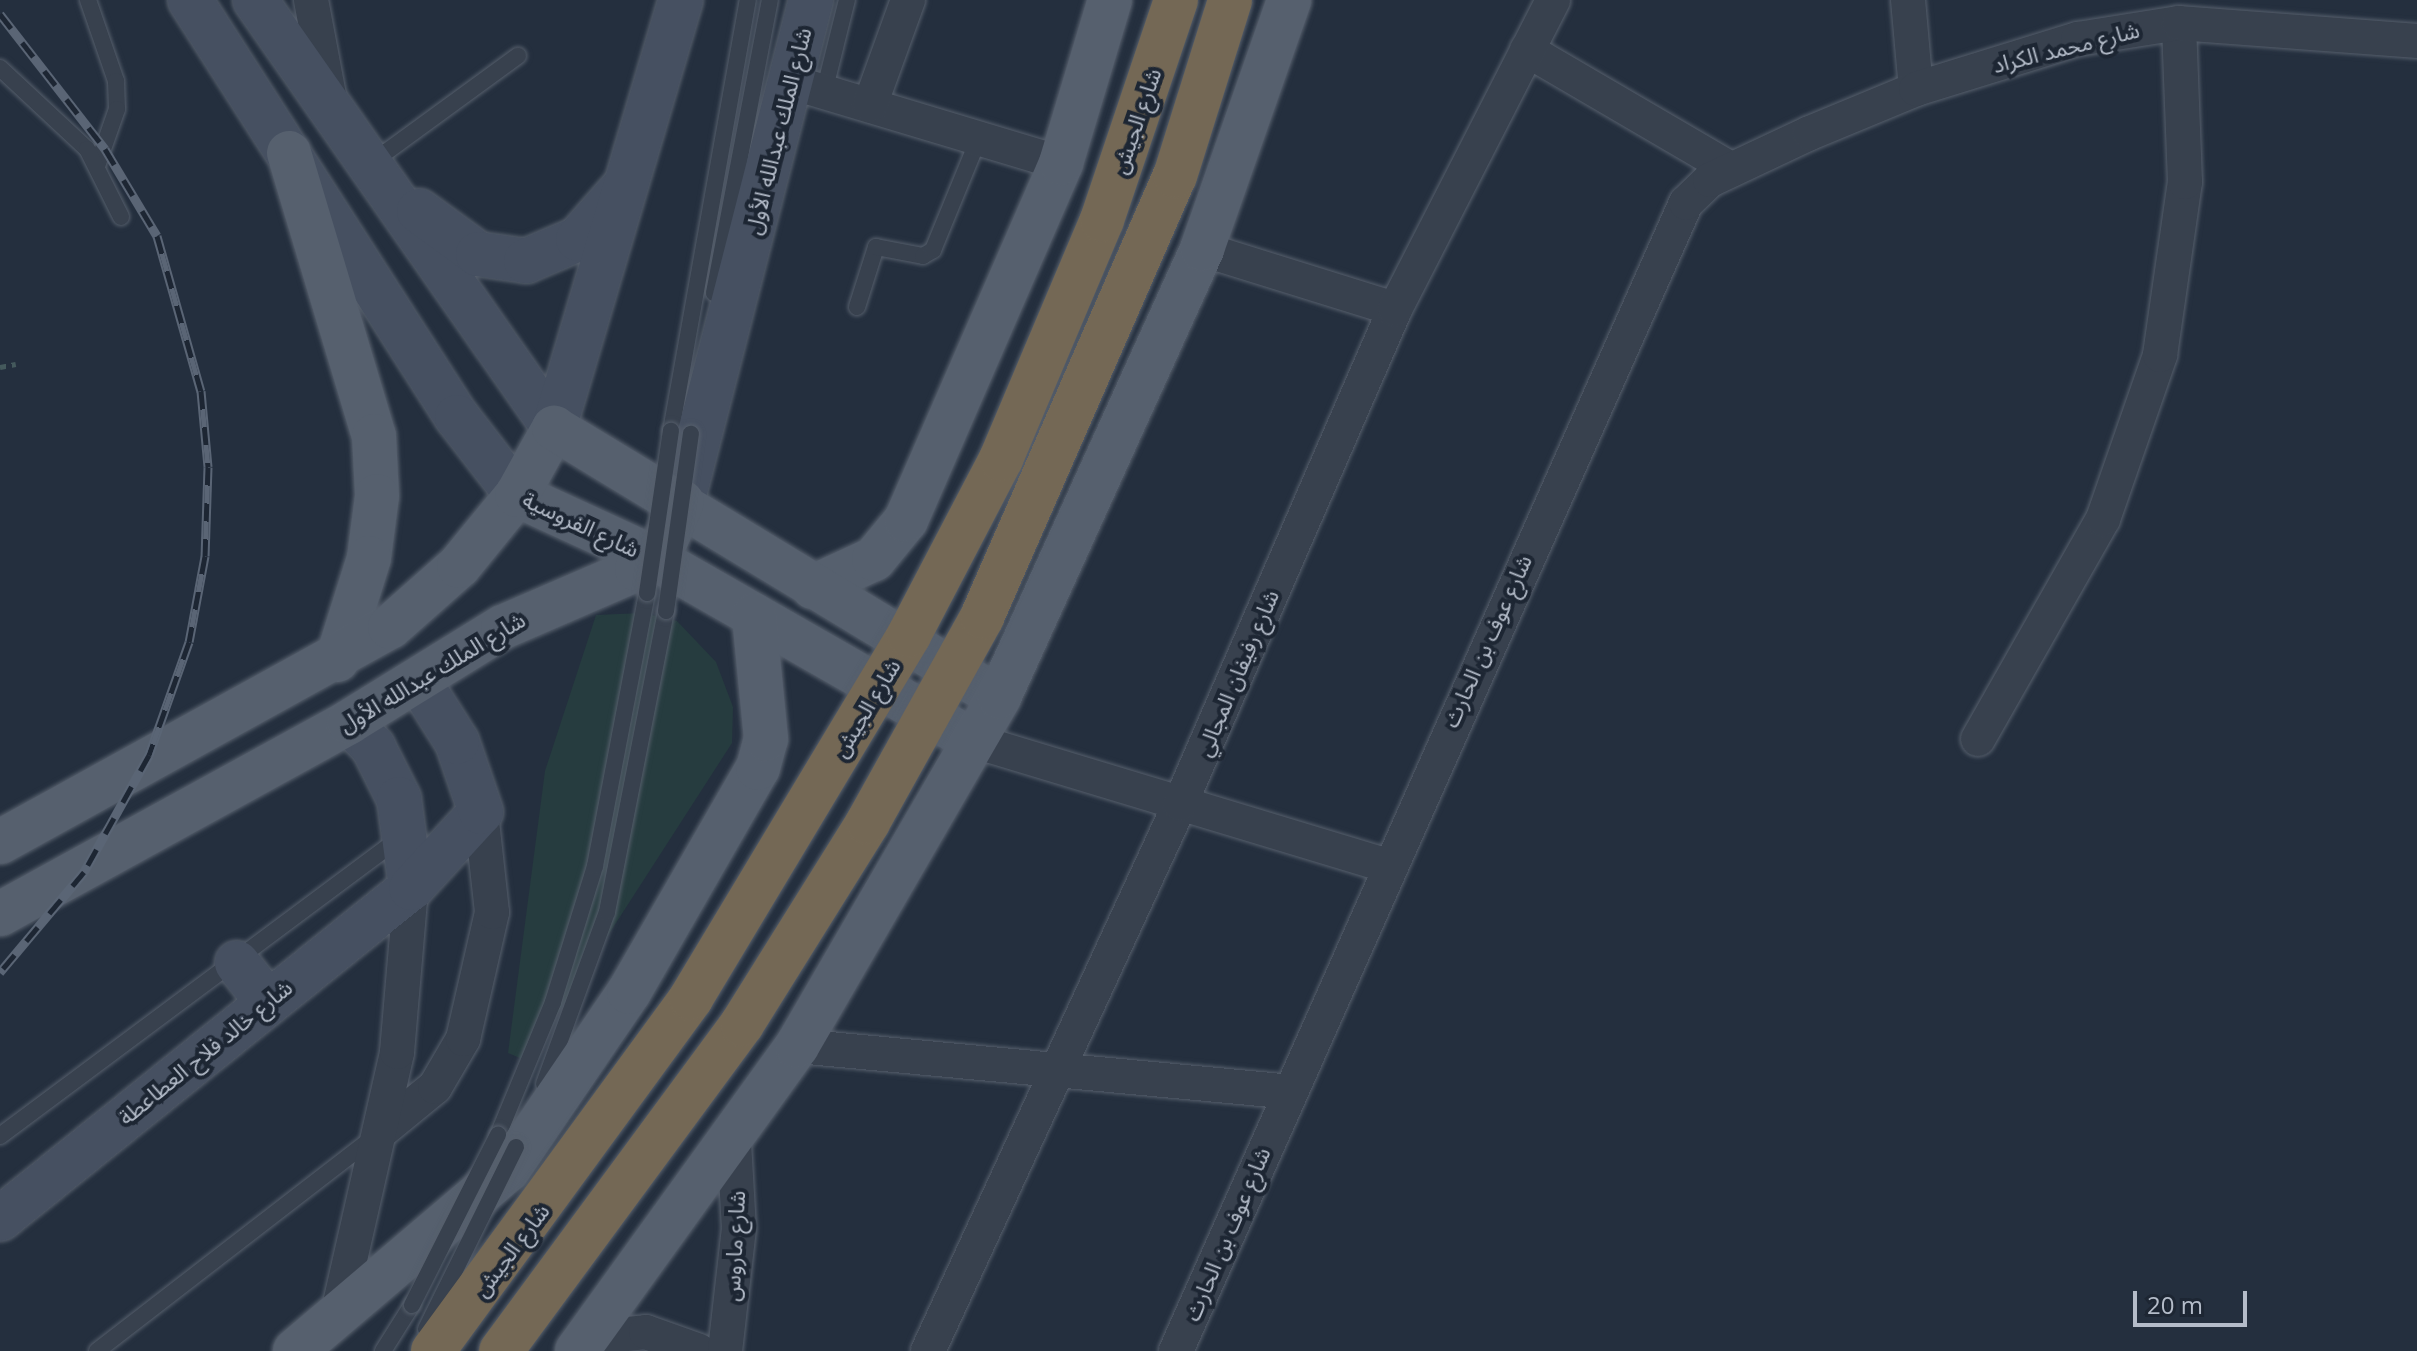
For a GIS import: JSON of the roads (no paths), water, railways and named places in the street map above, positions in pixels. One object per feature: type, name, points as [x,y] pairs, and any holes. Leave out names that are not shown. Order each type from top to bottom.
[{"type":"highway","name":"شارع الجيش","points":[[430,1340],[691,998],[909,635],[1001,459],[1102,220],[1176,0]]},
{"type":"highway","points":[[501,1351],[742,1024],[868,822],[982,617],[1175,176],[1230,0]]},
{"type":"main road","name":"شارع الفروسية","points":[[190,0],[457,417],[517,495],[650,576],[754,616],[974,741]]},
{"type":"main road","points":[[255,0],[330,102],[554,428],[682,502],[813,587],[999,697]]},
{"type":"main road","points":[[0,842],[337,660],[429,597],[517,495],[554,428],[637,170],[681,0]]},
{"type":"main road","name":"شارع الملك عبدالله الأول","points":[[0,914],[349,722],[503,627],[650,576],[682,502],[808,87],[811,0]]},
{"type":"main road","points":[[813,587],[874,559],[906,520],[1061,163],[1110,0]]},
{"type":"main road","points":[[582,1344],[734,1141],[797,1046],[999,697],[1202,249],[1289,0]]},
{"type":"main road","points":[[289,153],[374,436],[377,496],[369,558],[337,660]]},
{"type":"main road","points":[[371,163],[437,229],[501,261],[552,254],[578,239],[637,170]]},
{"type":"main road","points":[[295,1351],[339,1308],[437,1237],[508,1170],[629,992],[758,768],[766,739],[754,616]]},
{"type":"main road","points":[[418,680],[457,742],[481,812]]},
{"type":"main road","points":[[349,722],[387,770],[408,832],[411,888]]},
{"type":"main road","name":"شارع خالد فلاح العطاعطة","points":[[0,1219],[411,888],[481,812]]},
{"type":"main road","points":[[237,963],[267,1001]]},
{"type":"street","points":[[311,0],[330,102]]},
{"type":"street","points":[[870,105],[908,0]]},
{"type":"street","name":"شارع رفيفان المجالي","points":[[928,1351],[1180,804],[1395,309],[1553,0]]},
{"type":"street","points":[[1908,0],[1916,89]]},
{"type":"street","points":[[1978,739],[2103,519],[2160,355],[2185,182],[2179,23]]},
{"type":"street","name":"شارع محمد الكراد","points":[[1731,169],[1916,89],[2078,39],[2179,23],[2417,41]]},
{"type":"street","points":[[1527,50],[1731,169]]},
{"type":"street","points":[[808,87],[1061,163]]},
{"type":"street","name":"شارع عوف بن الحارث","points":[[1176,1351],[1670,229],[1710,180],[1731,169]]},
{"type":"street","points":[[1202,249],[1395,309]]},
{"type":"street","name":"شارع الفروسية","points":[[974,741],[1387,866]]},
{"type":"street","points":[[380,1132],[435,1087],[463,1039],[492,912],[481,812]]},
{"type":"street","points":[[339,1308],[380,1132],[403,1012],[411,888]]},
{"type":"street","points":[[797,1046],[1289,1092]]},
{"type":"street","name":"شارع ماروس","points":[[725,1351],[739,1229],[734,1141]]},
{"type":"street","points":[[582,1344],[646,1332],[699,1351]]},
{"type":"lane","points":[[88,0],[116,81],[117,109],[97,166]]},
{"type":"lane","points":[[383,1351],[412,1305],[498,1135],[553,1002],[595,866],[650,576],[671,431],[748,0]]},
{"type":"lane","points":[[411,1351],[430,1340],[516,1147],[607,912],[666,611],[691,434],[770,0]]},
{"type":"lane","points":[[808,87],[847,0]]},
{"type":"lane","points":[[371,163],[518,56]]},
{"type":"lane","points":[[0,68],[72,132],[97,166],[121,217]]},
{"type":"lane","points":[[857,307],[876,247],[923,256],[933,250],[979,138]]},
{"type":"lane","points":[[0,1136],[237,963],[408,832]]},
{"type":"lane","points":[[97,1351],[380,1132]]},
{"type":"railway","points":[[0,14],[105,149],[157,236],[201,391],[208,467],[205,556],[189,642],[149,755],[84,872],[0,972]]}]
